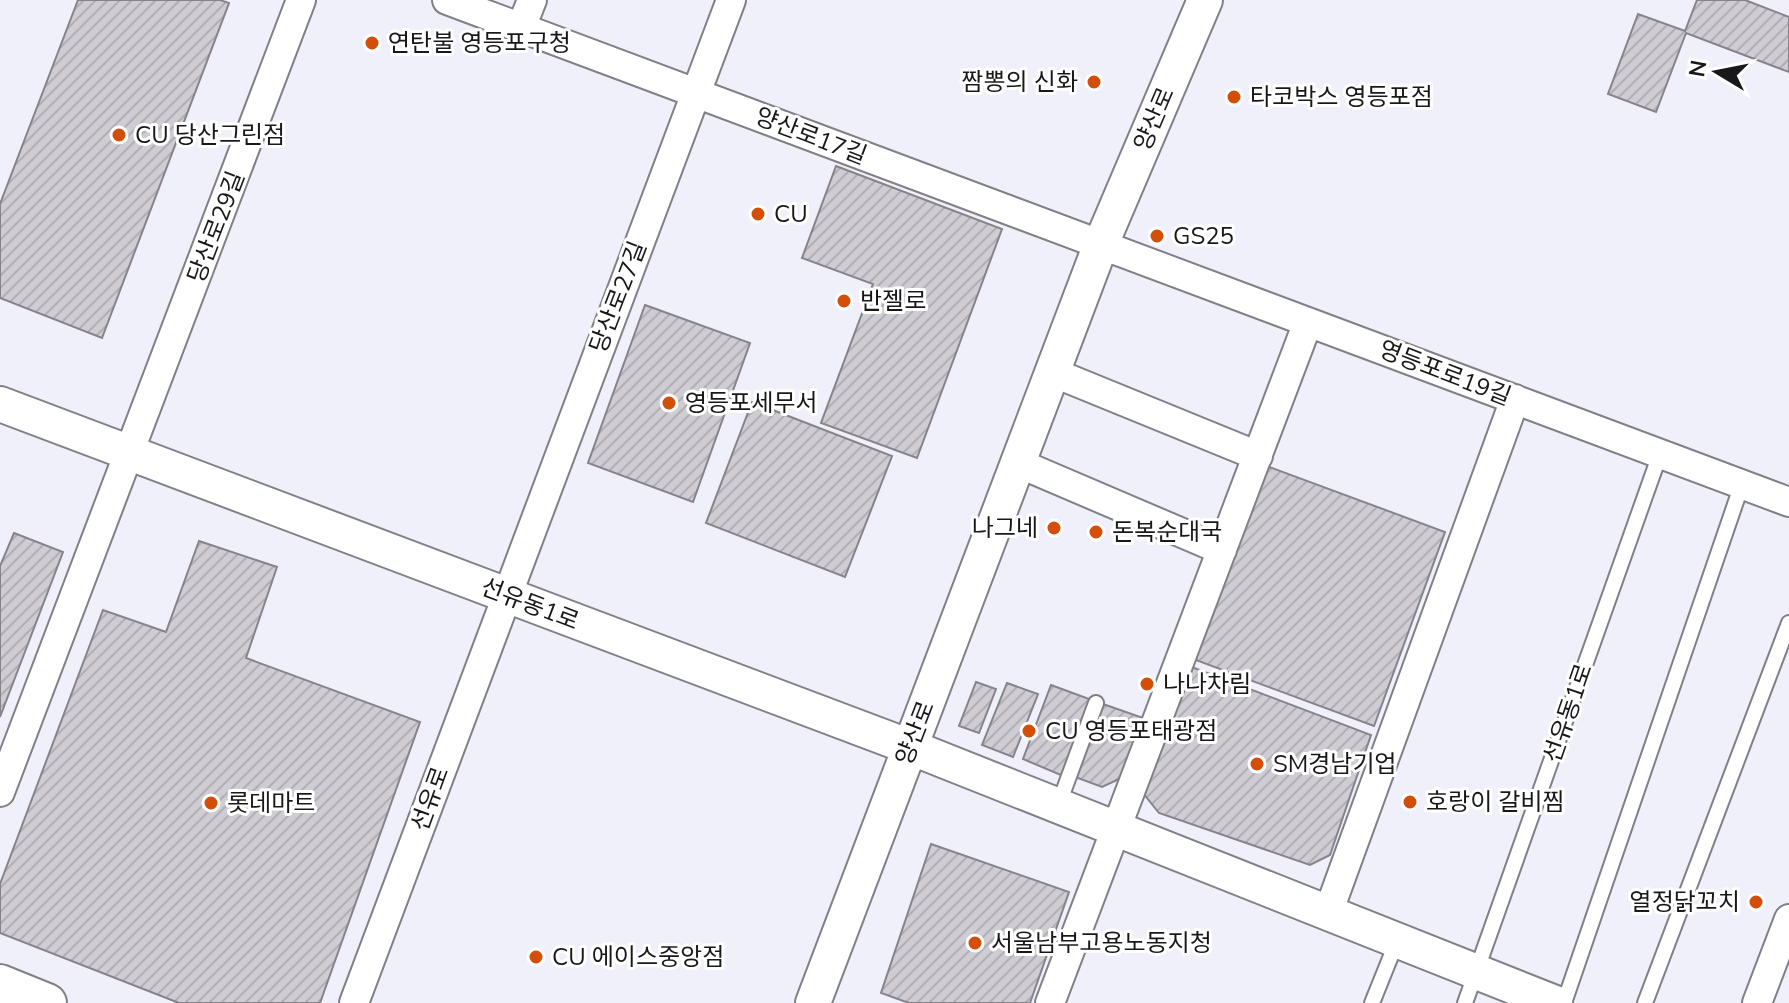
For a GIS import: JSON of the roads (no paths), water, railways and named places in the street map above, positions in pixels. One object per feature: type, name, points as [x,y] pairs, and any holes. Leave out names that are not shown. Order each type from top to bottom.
[{"type":"main road","points":[[0,984],[47,1003]]},
{"type":"street","name":"당산로29길","points":[[132,453],[301,0]]},
{"type":"street","name":"양산로17길","points":[[447,0],[1101,244]]},
{"type":"street","points":[[521,28],[532,0]]},
{"type":"street","name":"당산로27길","points":[[505,595],[731,0]]},
{"type":"street","name":"양산로","points":[[813,1003],[1101,244],[1205,0]]},
{"type":"street","name":"영등포로19길","points":[[1101,244],[1789,502]]},
{"type":"street","points":[[1059,1000],[1116,829],[1308,322]]},
{"type":"street","points":[[1052,372],[1258,456]]},
{"type":"street","points":[[1328,913],[1515,399]]},
{"type":"street","name":"선유동1로","points":[[0,404],[910,747],[1397,941],[1471,988],[1555,1003]]},
{"type":"street","points":[[0,792],[132,453]]},
{"type":"street","points":[[1018,463],[1222,550]]},
{"type":"street","name":"선유로","points":[[354,1003],[505,595]]},
{"type":"street","points":[[1757,1003],[1789,919]]},
{"type":"lane","name":"선유동1로","points":[[1471,988],[1660,454]]},
{"type":"lane","points":[[1564,1003],[1742,484]]},
{"type":"lane","points":[[1645,1003],[1789,623]]},
{"type":"lane","points":[[1058,806],[1096,703]]},
{"type":"lane","points":[[1372,1003],[1397,941]]},
{"type":"place","name":"연탄불 영등포구청","points":[[372,43]]},
{"type":"place","name":"짬뽕의 신화","points":[[1094,82]]},
{"type":"place","name":"타코박스 영등포점","points":[[1234,97]]},
{"type":"place","name":"CU 당산그린점","points":[[119,135]]},
{"type":"place","name":"CU","points":[[758,214]]},
{"type":"place","name":"GS25","points":[[1157,236]]},
{"type":"place","name":"반젤로","points":[[844,301]]},
{"type":"place","name":"영등포세무서","points":[[669,403]]},
{"type":"place","name":"나그네","points":[[1054,528]]},
{"type":"place","name":"돈복순대국","points":[[1096,532]]},
{"type":"place","name":"나나차림","points":[[1147,684]]},
{"type":"place","name":"CU 영등포태광점","points":[[1029,731]]},
{"type":"place","name":"SM경남기업","points":[[1257,764]]},
{"type":"place","name":"호랑이 갈비찜","points":[[1410,802]]},
{"type":"place","name":"롯데마트","points":[[211,803]]},
{"type":"place","name":"열정닭꼬치","points":[[1756,902]]},
{"type":"place","name":"서울남부고용노동지청","points":[[975,943]]},
{"type":"place","name":"CU 에이스중앙점","points":[[536,957]]}]
